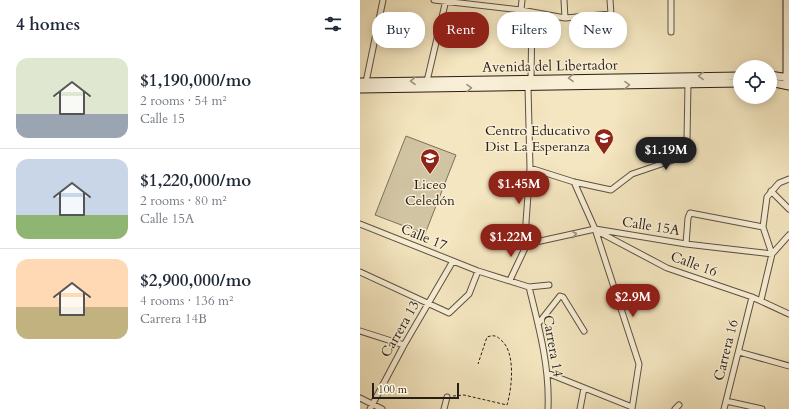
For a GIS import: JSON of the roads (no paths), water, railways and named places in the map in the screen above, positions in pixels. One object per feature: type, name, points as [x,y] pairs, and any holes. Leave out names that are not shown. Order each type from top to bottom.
[{"type":"main road","points":[[777,84],[788,86],[787,0]]},
{"type":"main road","name":"Avenida del Libertador","points":[[363,82],[733,76]]},
{"type":"main road","points":[[777,76],[788,77]]},
{"type":"main road","name":"Avenida del Libertador","points":[[360,89],[733,83]]},
{"type":"street","points":[[363,82],[383,0]]},
{"type":"street","points":[[434,0],[529,12]]},
{"type":"street","points":[[522,0],[522,10]]},
{"type":"street","points":[[564,0],[565,18]]},
{"type":"street","points":[[561,17],[611,14],[610,0]]},
{"type":"street","points":[[670,0],[671,32]]},
{"type":"street","points":[[427,81],[446,1]]},
{"type":"street","points":[[531,48],[531,79]]},
{"type":"street","points":[[530,168],[574,182],[611,190],[632,174],[682,157],[687,139],[688,84]]},
{"type":"street","points":[[510,280],[527,244],[526,222],[530,168],[528,87]]},
{"type":"street","points":[[772,254],[763,227],[767,197],[779,183],[789,179]]},
{"type":"street","points":[[546,374],[632,408],[639,364],[595,230],[574,182]]},
{"type":"street","points":[[771,191],[789,209]]},
{"type":"street","points":[[686,244],[688,218],[690,213],[763,227]]},
{"type":"street","name":"Calle 17","points":[[360,224],[478,272],[510,280],[529,287],[549,285]]},
{"type":"street","name":"Calle 15A","points":[[527,244],[595,230],[686,244],[772,254]]},
{"type":"street","name":"Calle 16","points":[[595,230],[667,268],[761,300],[789,314]]},
{"type":"street","points":[[761,300],[772,254],[789,235]]},
{"type":"street","name":"Carrera 13","points":[[371,407],[404,344],[453,261]]},
{"type":"street","points":[[360,272],[449,313],[470,294],[478,272]]},
{"type":"street","name":"Carrera 14","points":[[529,287],[538,324],[550,409]]},
{"type":"street","points":[[538,324],[560,296],[563,297],[584,332]]},
{"type":"street","name":"Carrera 16","points":[[724,409],[740,352],[752,297]]},
{"type":"street","points":[[360,331],[404,344]]},
{"type":"street","points":[[740,352],[789,366]]},
{"type":"street","points":[[580,409],[584,388]]},
{"type":"street","points":[[444,409],[447,397]]},
{"type":"street","points":[[360,398],[371,407],[382,409]]},
{"type":"street","points":[[726,401],[762,409]]},
{"type":"place","name":"Centro Educativo Dist La Esperanza","points":[[604,155]]},
{"type":"place","name":"Liceo Celedón","points":[[430,175]]}]
